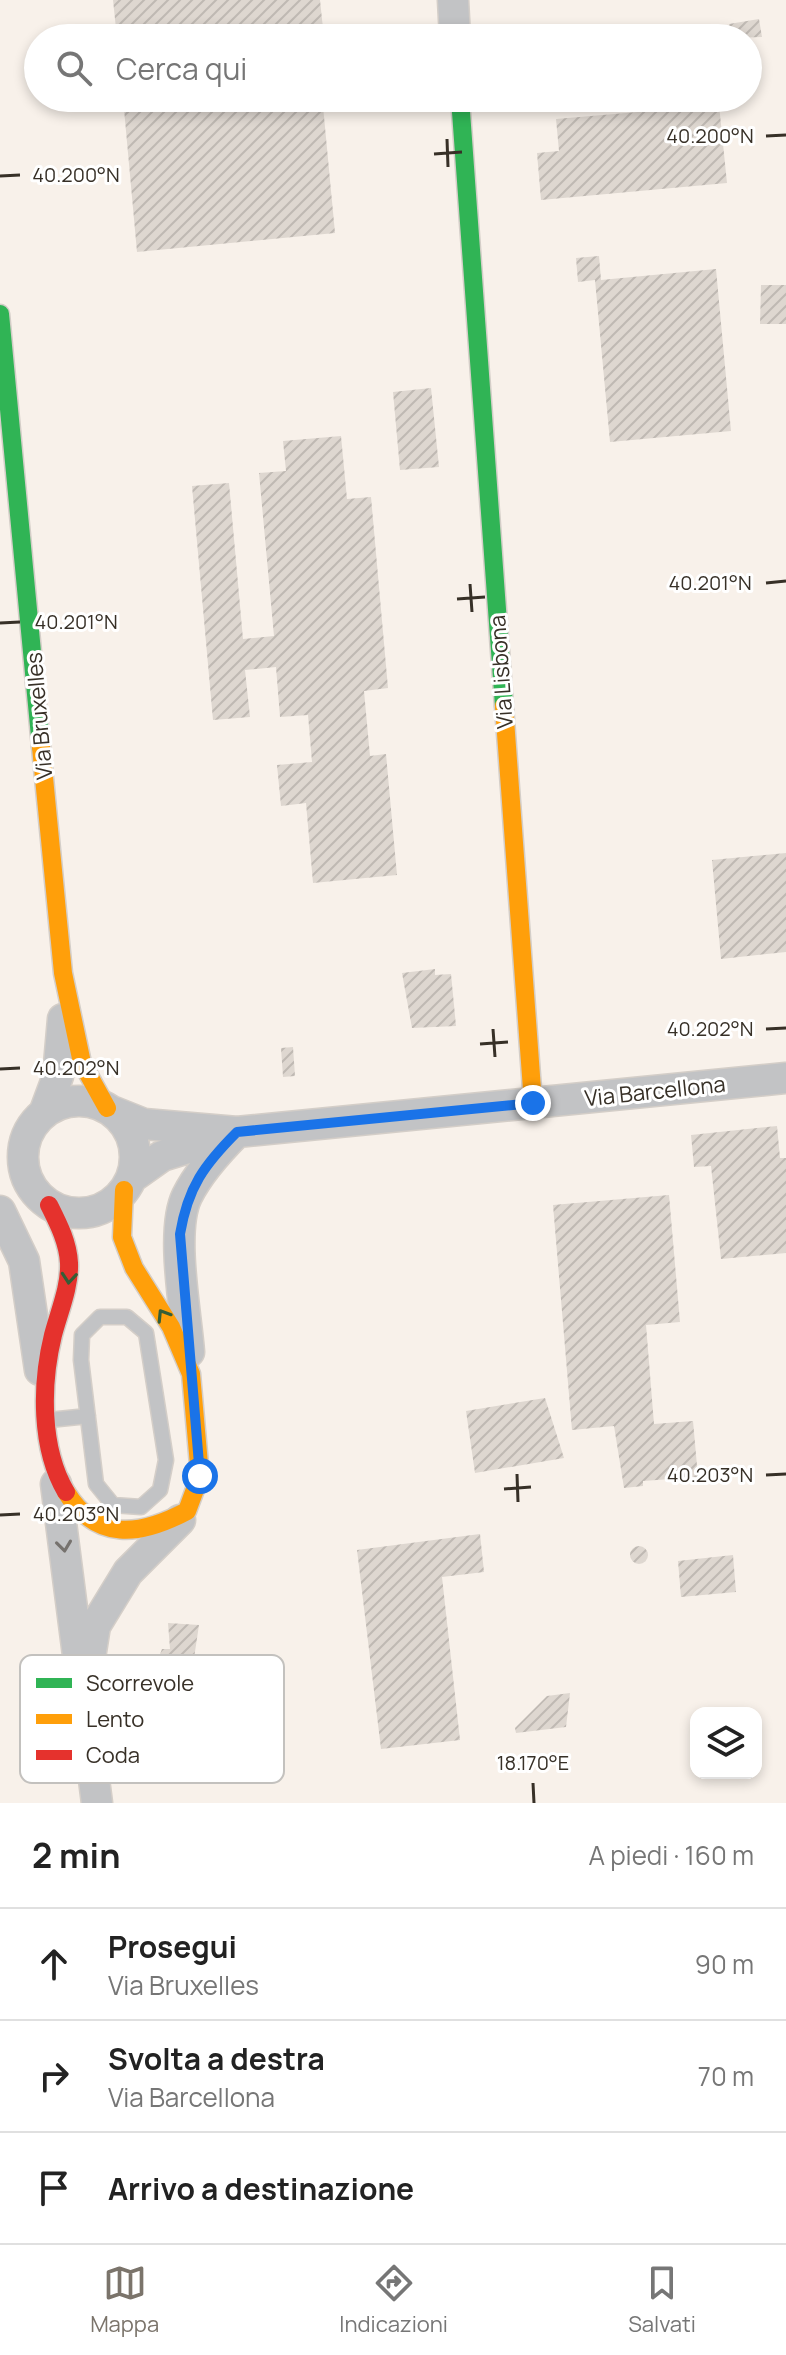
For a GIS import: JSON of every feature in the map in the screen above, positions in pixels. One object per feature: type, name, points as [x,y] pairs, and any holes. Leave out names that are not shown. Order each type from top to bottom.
[{"type":"street","points":[[453,0],[454,24]]},
{"type":"street","name":"Via Lisbona","points":[[461,112],[533,1103]]},
{"type":"street","name":"Via Bruxelles","points":[[0,314],[63,973],[82,1063],[110,1110],[126,1126],[134,1142],[136,1160],[128,1184],[122,1237],[134,1268],[171,1327],[180,1397],[200,1476],[187,1511],[128,1572],[95,1626],[91,1655]]},
{"type":"street","name":"Via Bruxelles","points":[[47,1406],[52,1340],[71,1281],[68,1244],[22,1154],[58,1076],[63,973]]},
{"type":"street","name":"Via Barcellona","points":[[110,1110],[144,1124],[237,1132],[786,1078]]},
{"type":"street","points":[[0,1141],[40,1116],[76,1101],[110,1110]]},
{"type":"street","name":"Via Barcellona","points":[[128,1184],[162,1156],[237,1132]]},
{"type":"street","name":"Via Bruxelles","points":[[180,1397],[180,1234],[186,1198],[215,1154],[237,1132]]},
{"type":"street","points":[[0,1180],[81,1213],[98,1210],[128,1184]]},
{"type":"street","name":"Via Bruxelles","points":[[0,1211],[24,1261],[35,1350],[47,1406],[78,1655]]},
{"type":"street","name":"Via Bruxelles","points":[[54,1468],[81,1516],[124,1532],[154,1530],[187,1511]]},
{"type":"street","name":"Via Bruxelles","points":[[94,1783],[97,1803]]},
{"type":"lane","points":[[100,1317],[127,1317],[146,1333],[180,1397],[160,1490],[141,1507],[113,1505],[96,1484],[82,1335],[100,1317]]},
{"type":"lane","points":[[47,1406],[88,1416]]},
{"type":"building","points":[[113,0],[320,0],[323,24],[116,24]]},
{"type":"building","points":[[759,19],[760,24],[729,24]]},
{"type":"building","points":[[124,112],[324,112],[335,233],[137,252]]},
{"type":"building","points":[[638,112],[720,112],[727,183],[541,200],[537,153],[559,151],[556,119]]},
{"type":"building","points":[[599,256],[601,280],[716,269],[731,431],[610,442],[595,280],[578,282],[576,258]]},
{"type":"building","points":[[761,285],[786,285],[786,324],[760,324]]},
{"type":"building","points":[[431,388],[439,467],[400,470],[393,392]]},
{"type":"building","points":[[341,436],[347,499],[371,497],[388,688],[364,691],[370,756],[386,754],[397,875],[313,883],[306,803],[281,806],[277,765],[312,762],[308,715],[280,717],[276,667],[245,670],[250,717],[213,720],[192,486],[229,483],[243,639],[274,636],[259,473],[286,471],[283,441]]},
{"type":"building","points":[[786,853],[786,952],[721,959],[712,860]]},
{"type":"building","points":[[435,969],[435,975],[451,974],[456,1026],[412,1028],[402,973]]},
{"type":"building","points":[[293,1047],[295,1076],[283,1077],[281,1048]]},
{"type":"building","points":[[777,1126],[780,1158],[786,1158],[786,1253],[721,1259],[711,1166],[694,1167],[691,1135]]},
{"type":"building","points":[[669,1195],[680,1322],[646,1325],[654,1424],[693,1421],[698,1477],[643,1481],[643,1486],[624,1488],[614,1426],[572,1430],[553,1205]]},
{"type":"building","points":[[545,1398],[564,1458],[475,1473],[466,1411]]},
{"type":"building","points":[[480,1534],[484,1572],[442,1577],[460,1740],[381,1749],[357,1550]]},
{"type":"building","points":[[639,1546],[648,1555],[639,1564],[630,1555]]},
{"type":"building","points":[[733,1555],[736,1592],[681,1597],[678,1561]]},
{"type":"building","points":[[168,1623],[199,1625],[194,1655],[160,1655],[162,1649],[170,1649]]},
{"type":"building","points":[[570,1693],[566,1727],[516,1733],[515,1728],[547,1696]]},
{"type":"traffic: fast","points":[[461,112],[504,706]]},
{"type":"traffic: fast","points":[[0,314],[41,747]]},
{"type":"traffic: slow","points":[[504,706],[533,1103]]},
{"type":"traffic: slow","points":[[41,747],[63,973],[82,1063],[107,1108]]},
{"type":"traffic: slow","points":[[66,1492],[91,1520],[120,1530],[136,1529],[153,1526],[187,1511],[200,1476],[191,1374],[171,1327],[134,1268],[122,1237],[124,1190]]},
{"type":"traffic: jam","points":[[49,1205],[65,1240],[69,1263],[66,1290],[49,1354],[45,1395],[51,1456],[66,1492]]},
{"type":"route","points":[[200,1476],[180,1234],[186,1198],[215,1154],[237,1132],[533,1103]]}]
